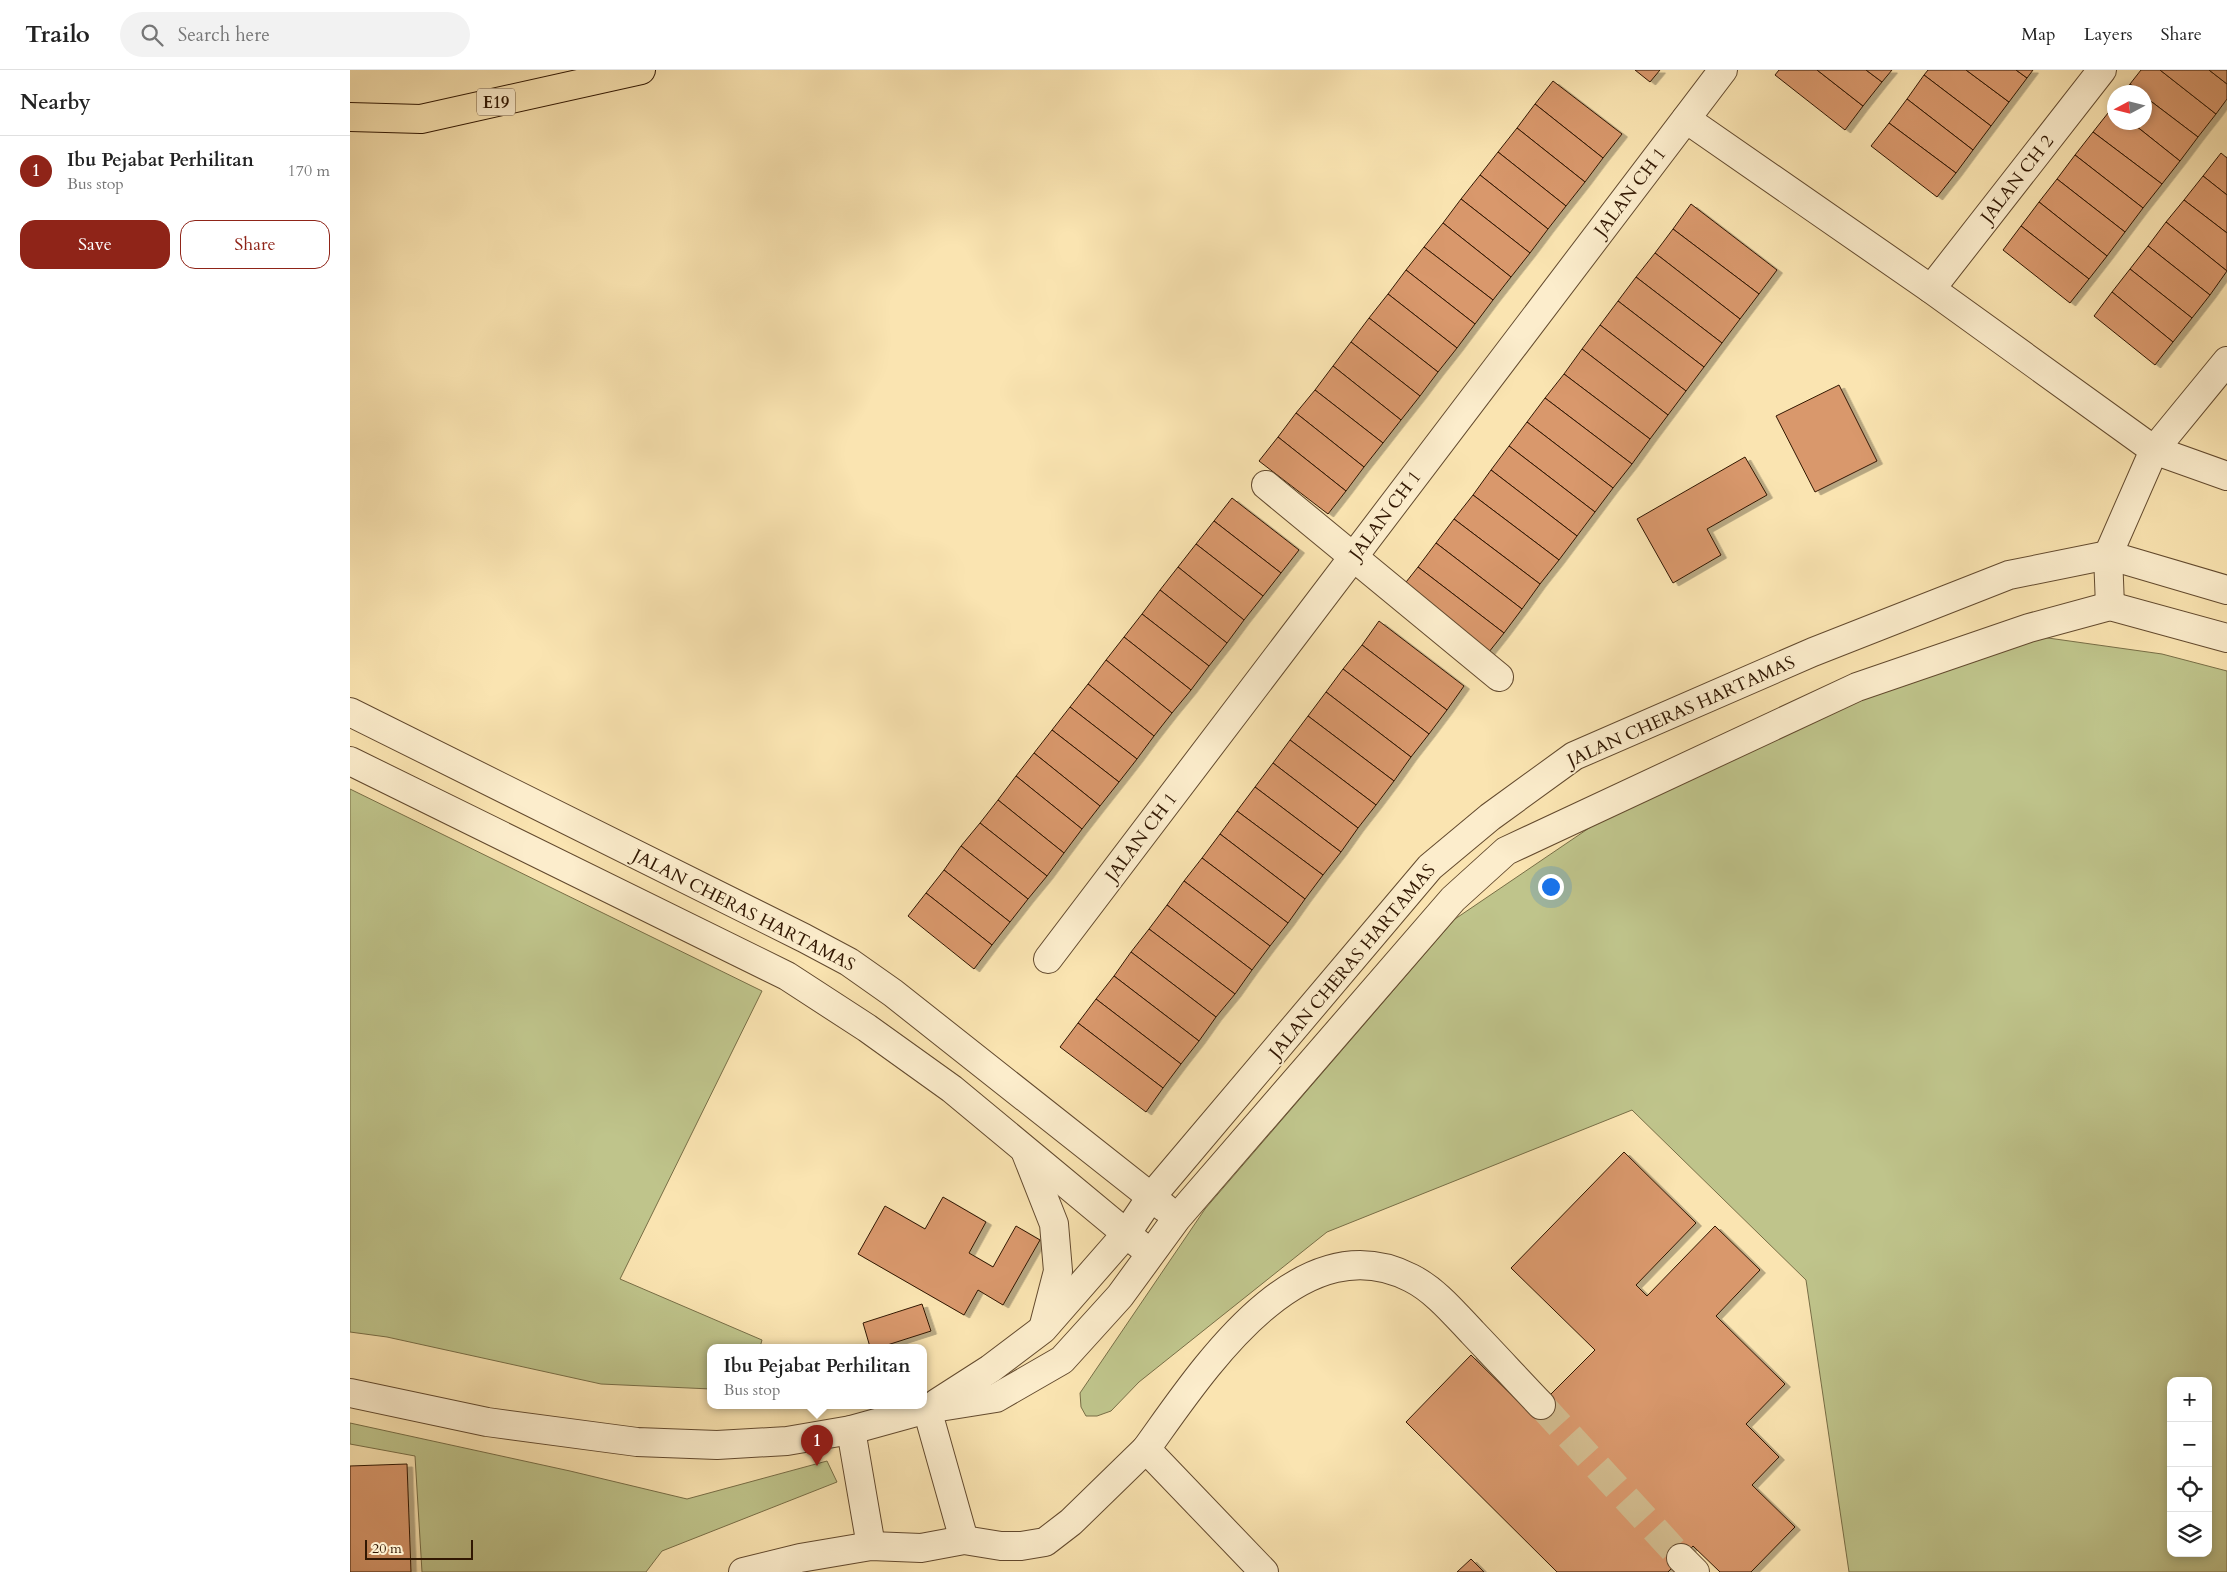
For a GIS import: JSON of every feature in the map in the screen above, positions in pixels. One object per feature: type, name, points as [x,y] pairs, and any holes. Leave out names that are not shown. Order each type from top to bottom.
[{"type":"highway","name":"E19","points":[[350,117],[421,119],[641,70]]},
{"type":"street","name":"JALAN CH 1","points":[[1048,960],[1723,70]]},
{"type":"street","name":"JALAN CH 2","points":[[1931,289],[2102,70]]},
{"type":"street","points":[[1686,118],[1931,289],[2154,450],[2227,476]]},
{"type":"street","points":[[2227,361],[2154,450],[2108,555],[2110,606],[2227,638]]},
{"type":"street","points":[[1266,485],[1499,677]]},
{"type":"street","name":"JALAN CHERAS HARTAMAS","points":[[927,1409],[990,1369],[1044,1329],[1126,1234],[1152,1197],[1430,867],[1490,817],[1574,756],[1813,652],[2009,575],[2108,555],[2227,590]]},
{"type":"street","name":"JALAN CHERAS HARTAMAS","points":[[927,1409],[996,1398],[1062,1360],[1120,1296],[1177,1218],[1454,900],[1506,851],[1856,687],[2029,628],[2110,606]]},
{"type":"street","points":[[350,749],[357,716]]},
{"type":"street","name":"JALAN CHERAS HARTAMAS","points":[[357,716],[849,962],[893,993],[1177,1218]]},
{"type":"street","points":[[350,761],[787,976],[867,1028],[952,1089],[1151,1254]]},
{"type":"street","points":[[952,1089],[975,1058]]},
{"type":"street","points":[[1024,1149],[1054,1224],[1058,1271],[1044,1329]]},
{"type":"street","points":[[743,1572],[800,1558],[871,1546],[921,1548],[964,1540],[1001,1546],[1045,1542],[1071,1522],[1146,1450],[1207,1364],[1245,1324],[1281,1294],[1317,1273],[1351,1264],[1384,1267],[1412,1278],[1445,1303],[1541,1405]]},
{"type":"street","points":[[350,1393],[487,1422],[636,1442],[727,1445],[786,1441],[850,1430],[927,1409],[964,1540]]},
{"type":"street","points":[[850,1430],[871,1546]]},
{"type":"street","points":[[1146,1450],[1264,1572]]},
{"type":"green space","points":[[2041,637],[2162,654],[2227,671],[2227,1572],[1849,1572],[1806,1280],[1632,1110],[1327,1232],[1139,1382],[1111,1411],[1097,1416],[1086,1416],[1081,1407],[1080,1393],[1205,1209],[1455,919],[1595,824],[1880,686]]},
{"type":"green space","points":[[350,789],[762,991],[620,1279],[762,1340],[761,1344],[707,1344],[707,1389],[601,1384],[387,1337],[350,1332]]},
{"type":"green space","points":[[350,1423],[570,1471],[687,1499],[827,1461],[837,1482],[662,1551],[646,1572],[422,1572],[415,1456],[350,1444]]},
{"type":"building","points":[[1635,70],[1660,70],[1650,82]]},
{"type":"building","points":[[1779,70],[1817,70],[1863,106],[1845,130],[1775,75]]},
{"type":"building","points":[[1817,70],[1866,70],[1882,82],[1863,106]]},
{"type":"building","points":[[1866,70],[1892,70],[1882,82]]},
{"type":"building","points":[[1928,70],[1966,70],[2009,102],[1991,126],[1924,75]]},
{"type":"building","points":[[1966,70],[2016,70],[2027,78],[2009,102]]},
{"type":"building","points":[[2016,70],[2033,70],[2027,78]]},
{"type":"building","points":[[2141,70],[2160,70],[2216,114],[2198,137],[2152,102],[2152,85],[2130,84]]},
{"type":"building","points":[[2160,70],[2209,70],[2227,84],[2227,99],[2216,114]]},
{"type":"building","points":[[2209,70],[2227,70],[2227,84]]},
{"type":"building","points":[[1924,75],[1991,126],[1973,150],[1907,99]]},
{"type":"building","points":[[1553,81],[1622,134],[1603,158],[1535,104]]},
{"type":"building","points":[[1907,99],[1973,150],[1956,173],[1889,123]]},
{"type":"building","points":[[2152,102],[2198,137],[2180,161],[2141,130],[2152,130]]},
{"type":"building","points":[[1535,104],[1603,158],[1585,182],[1517,128]]},
{"type":"building","points":[[2107,114],[2107,130],[2141,130],[2180,161],[2162,184],[2093,132]]},
{"type":"building","points":[[1889,123],[1956,173],[1937,197],[1871,146]]},
{"type":"building","points":[[1517,128],[1585,182],[1566,206],[1498,152]]},
{"type":"building","points":[[2093,132],[2162,184],[2143,208],[2075,155]]},
{"type":"building","points":[[1498,152],[1566,206],[1548,229],[1480,175]]},
{"type":"building","points":[[2221,153],[2227,158],[2227,195],[2203,176]]},
{"type":"building","points":[[2075,155],[2143,208],[2125,232],[2057,179]]},
{"type":"building","points":[[1480,175],[1548,229],[1530,253],[1461,199]]},
{"type":"building","points":[[2203,176],[2227,195],[2227,233],[2184,200]]},
{"type":"building","points":[[2057,179],[2125,232],[2107,256],[2039,202]]},
{"type":"building","points":[[1461,199],[1530,253],[1511,277],[1443,223]]},
{"type":"building","points":[[2184,200],[2227,233],[2227,271],[2166,222]]},
{"type":"building","points":[[2039,202],[2107,256],[2089,279],[2021,226]]},
{"type":"building","points":[[1691,204],[1777,270],[1759,294],[1673,229]]},
{"type":"building","points":[[2166,222],[2227,271],[2210,295],[2148,246]]},
{"type":"building","points":[[1443,223],[1511,277],[1493,300],[1424,247]]},
{"type":"building","points":[[2021,226],[2089,279],[2070,303],[2003,250]]},
{"type":"building","points":[[1673,229],[1759,294],[1740,319],[1655,253]]},
{"type":"building","points":[[2148,246],[2210,295],[2192,318],[2130,269]]},
{"type":"building","points":[[1424,247],[1493,300],[1475,324],[1406,270]]},
{"type":"building","points":[[1655,253],[1740,319],[1722,343],[1636,277]]},
{"type":"building","points":[[2130,269],[2192,318],[2173,342],[2112,292]]},
{"type":"building","points":[[1406,270],[1475,324],[1457,348],[1388,294]]},
{"type":"building","points":[[1636,277],[1722,343],[1704,367],[1618,301]]},
{"type":"building","points":[[2112,292],[2173,342],[2155,365],[2094,316]]},
{"type":"building","points":[[1388,294],[1457,348],[1438,372],[1369,318]]},
{"type":"building","points":[[1618,301],[1704,367],[1686,391],[1600,325]]},
{"type":"building","points":[[1369,318],[1438,372],[1420,396],[1351,342]]},
{"type":"building","points":[[1600,325],[1686,391],[1668,415],[1582,349]]},
{"type":"building","points":[[1351,342],[1420,396],[1401,420],[1333,366]]},
{"type":"building","points":[[1582,349],[1668,415],[1650,439],[1564,374]]},
{"type":"building","points":[[1333,366],[1401,420],[1383,443],[1315,390]]},
{"type":"building","points":[[1564,374],[1650,439],[1632,464],[1545,398]]},
{"type":"building","points":[[1839,385],[1877,461],[1815,492],[1776,416]]},
{"type":"building","points":[[1315,390],[1383,443],[1364,467],[1296,413]]},
{"type":"building","points":[[1545,398],[1632,464],[1613,488],[1527,422]]},
{"type":"building","points":[[1296,413],[1364,467],[1346,491],[1278,437]]},
{"type":"building","points":[[1527,422],[1613,488],[1595,512],[1509,446]]},
{"type":"building","points":[[1278,437],[1346,491],[1328,514],[1259,461]]},
{"type":"building","points":[[1509,446],[1595,512],[1577,536],[1491,470]]},
{"type":"building","points":[[1745,457],[1767,495],[1707,529],[1721,555],[1673,583],[1637,519]]},
{"type":"building","points":[[1491,470],[1577,536],[1559,560],[1473,495]]},
{"type":"building","points":[[1473,495],[1559,560],[1540,584],[1454,519]]},
{"type":"building","points":[[1232,498],[1299,550],[1281,573],[1214,521]]},
{"type":"building","points":[[1454,519],[1540,584],[1522,609],[1436,543]]},
{"type":"building","points":[[1214,521],[1281,573],[1263,596],[1196,544]]},
{"type":"building","points":[[1436,543],[1522,609],[1504,633],[1418,567]]},
{"type":"building","points":[[1196,544],[1263,596],[1244,620],[1178,567]]},
{"type":"building","points":[[1178,567],[1244,620],[1227,643],[1160,590]]},
{"type":"building","points":[[1418,567],[1504,633],[1485,657],[1399,591]]},
{"type":"building","points":[[1160,590],[1227,643],[1209,666],[1142,614]]},
{"type":"building","points":[[1142,614],[1209,666],[1191,690],[1124,637]]},
{"type":"building","points":[[1379,621],[1464,686],[1447,710],[1362,645]]},
{"type":"building","points":[[1124,637],[1191,690],[1172,713],[1106,660]]},
{"type":"building","points":[[1362,645],[1447,710],[1429,734],[1343,669]]},
{"type":"building","points":[[1106,660],[1172,713],[1154,736],[1088,684]]},
{"type":"building","points":[[1343,669],[1429,734],[1411,757],[1326,692]]},
{"type":"building","points":[[1088,684],[1154,736],[1137,759],[1070,707]]},
{"type":"building","points":[[1326,692],[1411,757],[1394,781],[1308,716]]},
{"type":"building","points":[[1070,707],[1137,759],[1119,782],[1052,730]]},
{"type":"building","points":[[1308,716],[1394,781],[1376,805],[1290,740]]},
{"type":"building","points":[[1052,730],[1119,782],[1100,806],[1034,753]]},
{"type":"building","points":[[1290,740],[1376,805],[1358,828],[1273,763]]},
{"type":"building","points":[[1034,753],[1100,806],[1082,829],[1016,776]]},
{"type":"building","points":[[1273,763],[1358,828],[1341,852],[1255,787]]},
{"type":"building","points":[[1016,776],[1082,829],[1064,853],[998,800]]},
{"type":"building","points":[[1255,787],[1341,852],[1323,875],[1237,811]]},
{"type":"building","points":[[998,800],[1064,853],[1047,876],[980,823]]},
{"type":"building","points":[[1237,811],[1323,875],[1305,899],[1220,834]]},
{"type":"building","points":[[980,823],[1047,876],[1028,899],[961,846]]},
{"type":"building","points":[[1220,834],[1305,899],[1288,923],[1202,858]]},
{"type":"building","points":[[961,846],[1028,899],[1010,922],[944,870]]},
{"type":"building","points":[[1202,858],[1288,923],[1270,946],[1184,881]]},
{"type":"building","points":[[944,870],[1010,922],[992,945],[926,893]]},
{"type":"building","points":[[1184,881],[1270,946],[1252,970],[1167,905]]},
{"type":"building","points":[[926,893],[992,945],[974,969],[908,916]]},
{"type":"building","points":[[1167,905],[1252,970],[1235,994],[1149,929]]},
{"type":"building","points":[[1149,929],[1235,994],[1216,1017],[1131,952]]},
{"type":"building","points":[[1131,952],[1216,1017],[1199,1041],[1114,976]]},
{"type":"building","points":[[1114,976],[1199,1041],[1181,1064],[1096,999]]},
{"type":"building","points":[[1096,999],[1181,1064],[1163,1088],[1078,1023]]},
{"type":"building","points":[[1078,1023],[1163,1088],[1146,1112],[1060,1047]]},
{"type":"building","points":[[1624,1152],[1696,1223],[1636,1285],[1647,1296],[1715,1226],[1760,1270],[1716,1316],[1785,1384],[1746,1424],[1779,1457],[1752,1485],[1795,1527],[1751,1572],[1720,1572],[1693,1546],[1668,1572],[1557,1572],[1406,1422],[1471,1355],[1531,1414],[1595,1350],[1511,1268]]},
{"type":"building","points":[[943,1197],[986,1222],[969,1253],[993,1267],[1016,1226],[1040,1240],[1003,1305],[978,1290],[964,1315],[858,1254],[885,1206],[925,1229]]},
{"type":"building","points":[[922,1304],[931,1331],[890,1344],[869,1344],[863,1323]]},
{"type":"building","points":[[407,1464],[411,1572],[350,1572],[350,1466]]},
{"type":"building","points":[[1471,1559],[1484,1572],[1457,1572]]},
{"type":"tunnel","points":[[1541,1405],[1681,1558]]},
{"type":"place","name":"Ibu Pejabat Perhilitan","points":[[817,1466]]}]
